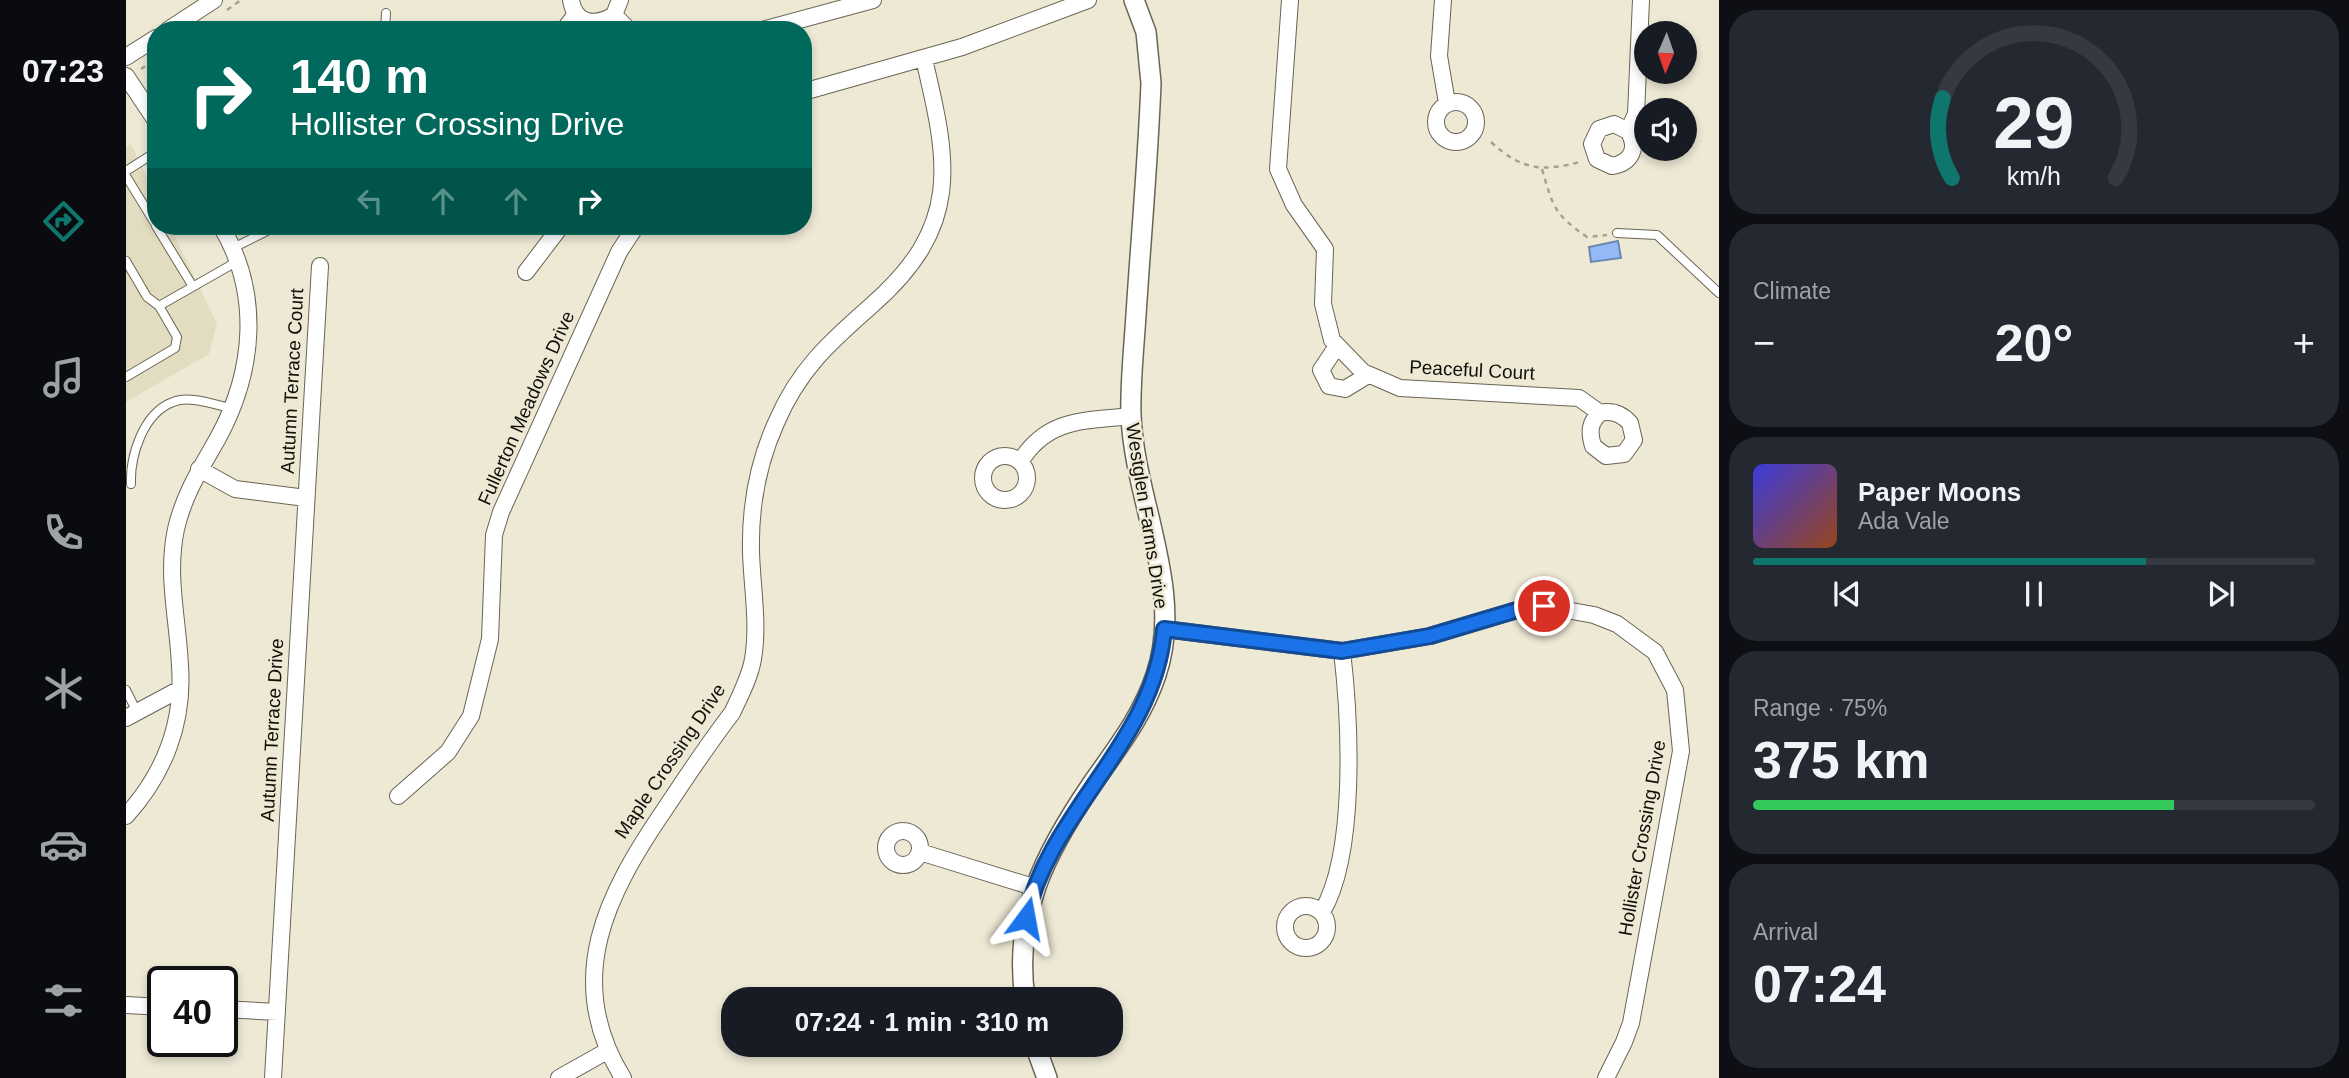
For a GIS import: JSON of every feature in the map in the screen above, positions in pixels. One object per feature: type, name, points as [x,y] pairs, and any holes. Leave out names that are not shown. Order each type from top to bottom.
[{"type":"street","points":[[182,21],[214,0]]},
{"type":"street","points":[[795,21],[873,0]]},
{"type":"street","points":[[812,90],[924,59],[1088,0]]},
{"type":"street","name":"Westglen Farms Drive","points":[[1024,987],[1022,953],[1033,887],[1049,853],[1093,784],[1123,744],[1146,701],[1162,655],[1162,588],[1131,415],[1151,83],[1146,32],[1134,0]]},
{"type":"street","name":"Peaceful Court","points":[[1290,0],[1278,169],[1294,205],[1325,249],[1325,318],[1337,346],[1368,374],[1400,388],[1565,396],[1579,398],[1600,413]]},
{"type":"street","points":[[1443,0],[1439,56],[1447,103]]},
{"type":"street","points":[[1629,131],[1636,114],[1641,0]]},
{"type":"street","points":[[574,7],[588,21]]},
{"type":"street","points":[[601,21],[617,8]]},
{"type":"street","points":[[126,57],[147,44]]},
{"type":"street","name":"Maple Crossing Drive","points":[[624,1078],[607,1051],[595,995],[600,928],[627,864],[732,713],[753,659],[753,503],[776,422],[809,365],[833,338],[898,281],[918,254],[936,221],[943,191],[944,159],[941,131],[924,59]]},
{"type":"street","points":[[133,72],[147,102]]},
{"type":"street","points":[[126,816],[143,797],[171,744],[181,667],[170,580],[172,555],[189,486],[242,385],[249,338],[248,301],[236,255],[225,235]]},
{"type":"street","points":[[526,272],[554,235]]},
{"type":"street","name":"Fullerton Meadows Drive","points":[[398,796],[448,752],[471,716],[491,639],[494,535],[501,512],[619,252],[630,235]]},
{"type":"street","name":"Autumn Terrace Court","points":[[306,498],[320,266]]},
{"type":"street","points":[[1337,346],[1321,370],[1329,386],[1345,389],[1368,374]]},
{"type":"street","points":[[1020,462],[1031,445],[1056,427],[1131,415]]},
{"type":"street","points":[[199,469],[235,489],[306,498]]},
{"type":"street","name":"Autumn Terrace Drive","points":[[273,1078],[306,498]]},
{"type":"street","name":"Hollister Crossing Drive","points":[[1164,629],[1342,651],[1430,636],[1524,608],[1544,606],[1594,615],[1617,624],[1655,652],[1675,690],[1681,751],[1630,1023],[1625,1042],[1606,1078]]},
{"type":"street","points":[[1322,912],[1331,897],[1346,809],[1348,709],[1342,651]]},
{"type":"street","points":[[131,715],[180,689]]},
{"type":"street","points":[[920,852],[1033,887]]},
{"type":"street","points":[[126,1005],[147,1006]]},
{"type":"street","points":[[238,1010],[277,1012]]},
{"type":"street","points":[[559,1078],[607,1051]]},
{"type":"street","points":[[1039,1057],[1046,1078]]},
{"type":"lane","points":[[386,13],[386,21]]},
{"type":"lane","points":[[147,159],[126,174],[147,210]]},
{"type":"lane","points":[[1617,233],[1657,235],[1719,293]]},
{"type":"lane","points":[[162,235],[192,285]]},
{"type":"lane","points":[[159,306],[264,235]]},
{"type":"lane","points":[[126,261],[146,297],[159,306],[177,337],[175,348],[126,377]]},
{"type":"lane","points":[[131,484],[134,451],[155,414],[172,402],[188,399],[232,408]]},
{"type":"lane","points":[[126,690],[131,715]]},
{"type":"path","points":[[1491,142],[1508,159],[1542,169],[1583,161]]},
{"type":"path","points":[[1542,169],[1554,209],[1568,223],[1587,237],[1617,233]]},
{"type":"shaded area","points":[[131,144],[147,178],[147,235],[174,235],[217,324],[209,354],[126,402],[126,147]]},
{"type":"water","points":[[1618,241],[1621,258],[1591,262],[1589,247]]},
{"type":"route","points":[[1026,918],[1033,887],[1049,853],[1093,784],[1123,744],[1146,701],[1162,655],[1164,629],[1342,651],[1430,636],[1524,608],[1544,606]]}]
